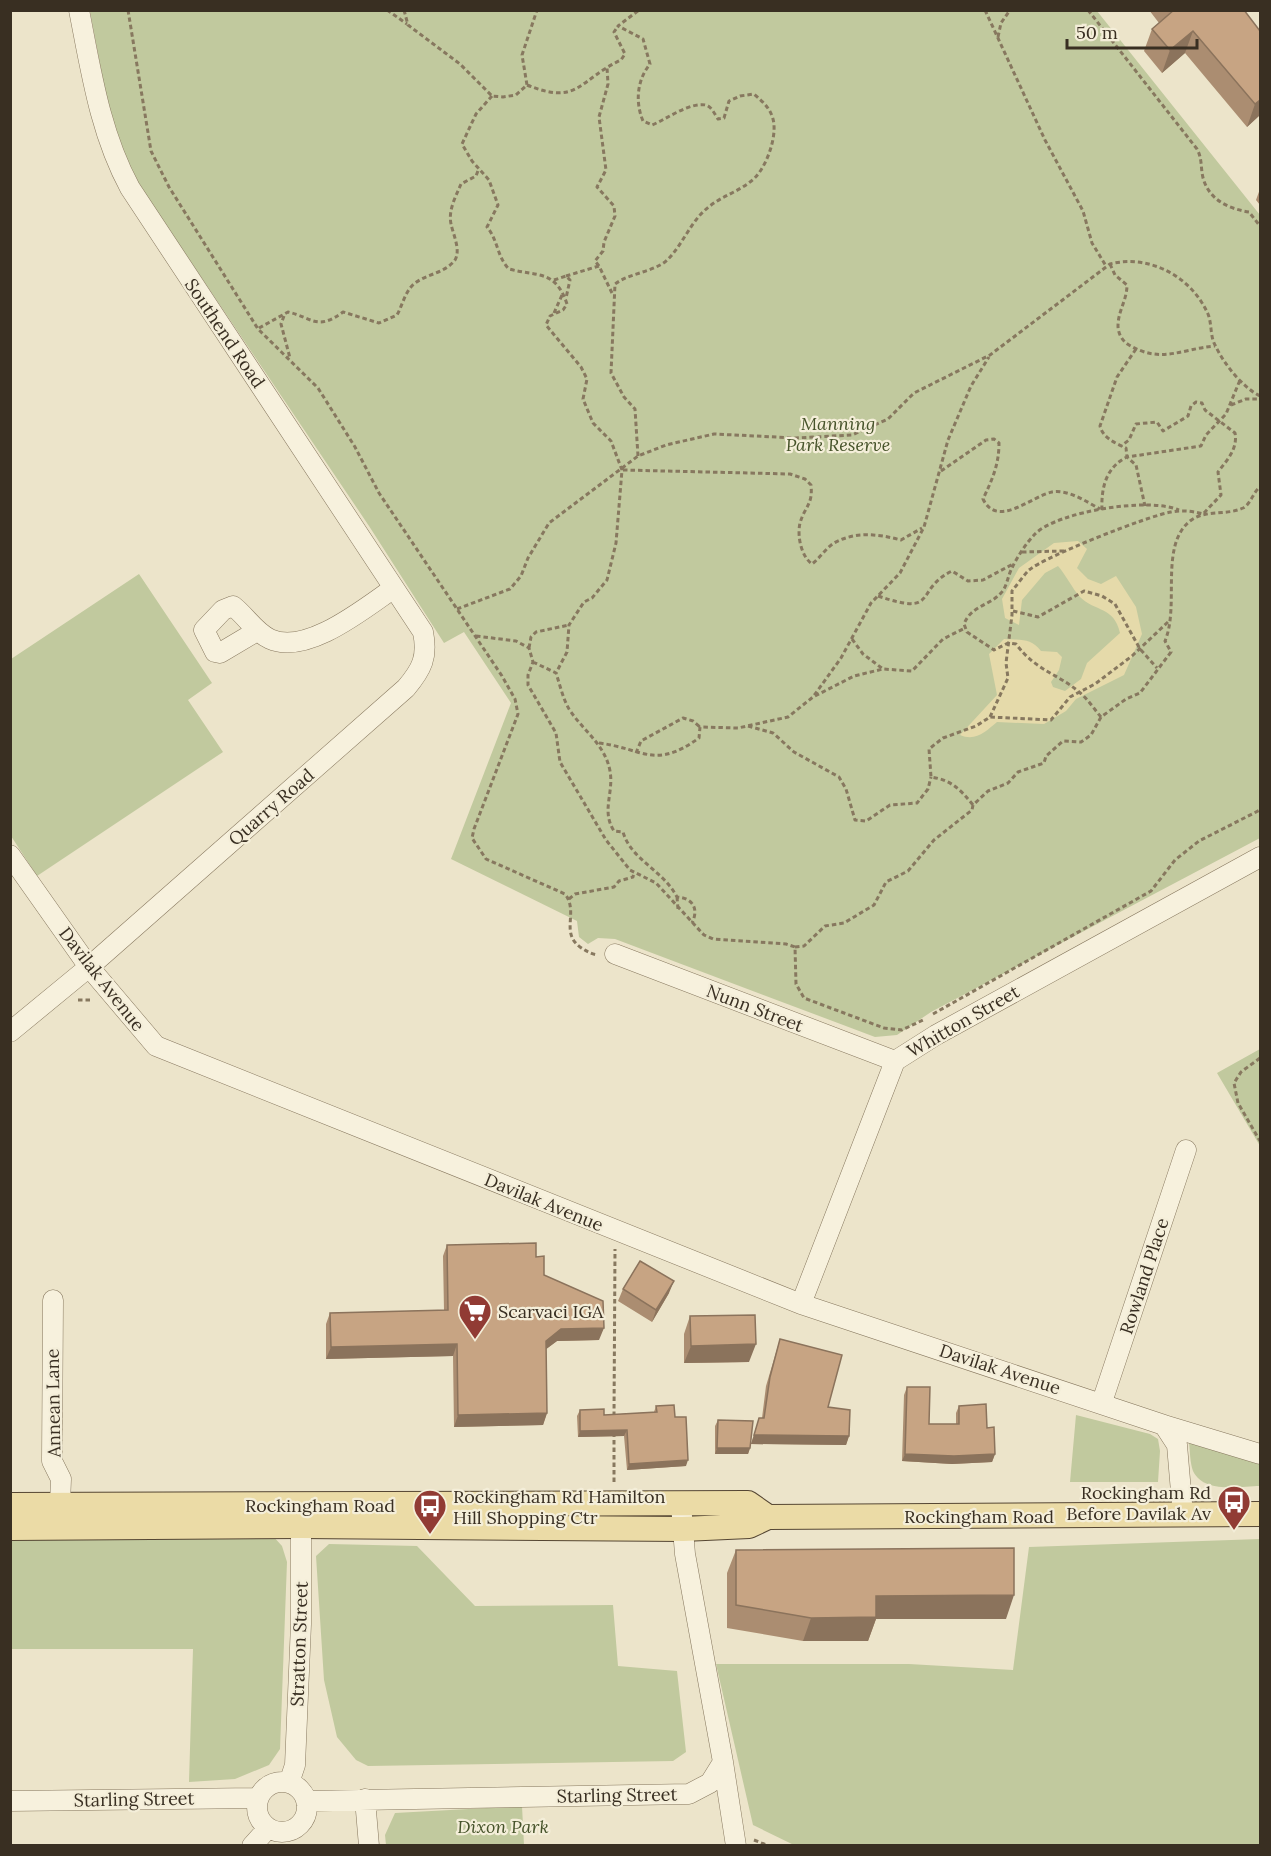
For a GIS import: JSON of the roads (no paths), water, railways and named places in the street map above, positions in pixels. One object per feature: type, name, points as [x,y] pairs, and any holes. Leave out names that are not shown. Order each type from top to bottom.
[{"type":"main road","name":"Rockingham Road","points":[[10,1528],[301,1515],[748,1503],[768,1517]]},
{"type":"main road","name":"Rockingham Road","points":[[10,1505],[60,1504],[683,1529],[749,1526],[768,1517],[1260,1514]]},
{"type":"street","name":"Southend Road","points":[[79,10],[106,135],[130,188],[423,632]]},
{"type":"street","points":[[257,631],[272,640],[295,642],[311,638],[336,627],[394,588]]},
{"type":"street","name":"Quarry Road","points":[[10,1032],[89,967],[406,688],[423,668],[427,650],[423,632]]},
{"type":"street","name":"Davilak Avenue","points":[[10,855],[89,967],[156,1046],[801,1304],[1102,1402],[1164,1425],[1260,1454]]},
{"type":"street","name":"Whitton Street","points":[[801,1304],[895,1061],[936,1035],[1260,857]]},
{"type":"street","name":"Nunn Street","points":[[615,954],[895,1061]]},
{"type":"street","name":"Rowland Place","points":[[1102,1402],[1186,1150]]},
{"type":"street","name":"Annean Lane","points":[[53,1300],[52,1461],[61,1479],[60,1504]]},
{"type":"street","points":[[1164,1425],[1177,1445],[1183,1515]]},
{"type":"street","points":[[681,1504],[685,1554],[736,1845]]},
{"type":"street","name":"Stratton Street","points":[[289,1783],[296,1753],[301,1624],[301,1515]]},
{"type":"street","name":"Starling Street","points":[[306,1801],[689,1794],[710,1783],[723,1762]]},
{"type":"street","points":[[281,1782],[289,1783],[303,1793],[306,1801],[304,1817],[293,1829],[285,1832],[268,1828],[258,1815],[258,1798],[267,1786],[281,1782]]},
{"type":"street","name":"Starling Street","points":[[10,1801],[258,1798]]},
{"type":"street","points":[[365,1799],[369,1845]]},
{"type":"street","points":[[252,1845],[268,1828]]},
{"type":"place","name":"Scarvaci IGA","points":[[475,1340]]},
{"type":"place","name":"Rockingham Rd Before Davilak Av","points":[[1234,1531]]},
{"type":"place","name":"Rockingham Rd Hamilton Hill Shopping Ctr","points":[[430,1535]]},
{"type":"park label","name":"Manning Park Reserve","points":[[838,433]]},
{"type":"park label","name":"Dixon Park","points":[[503,1826]]}]
